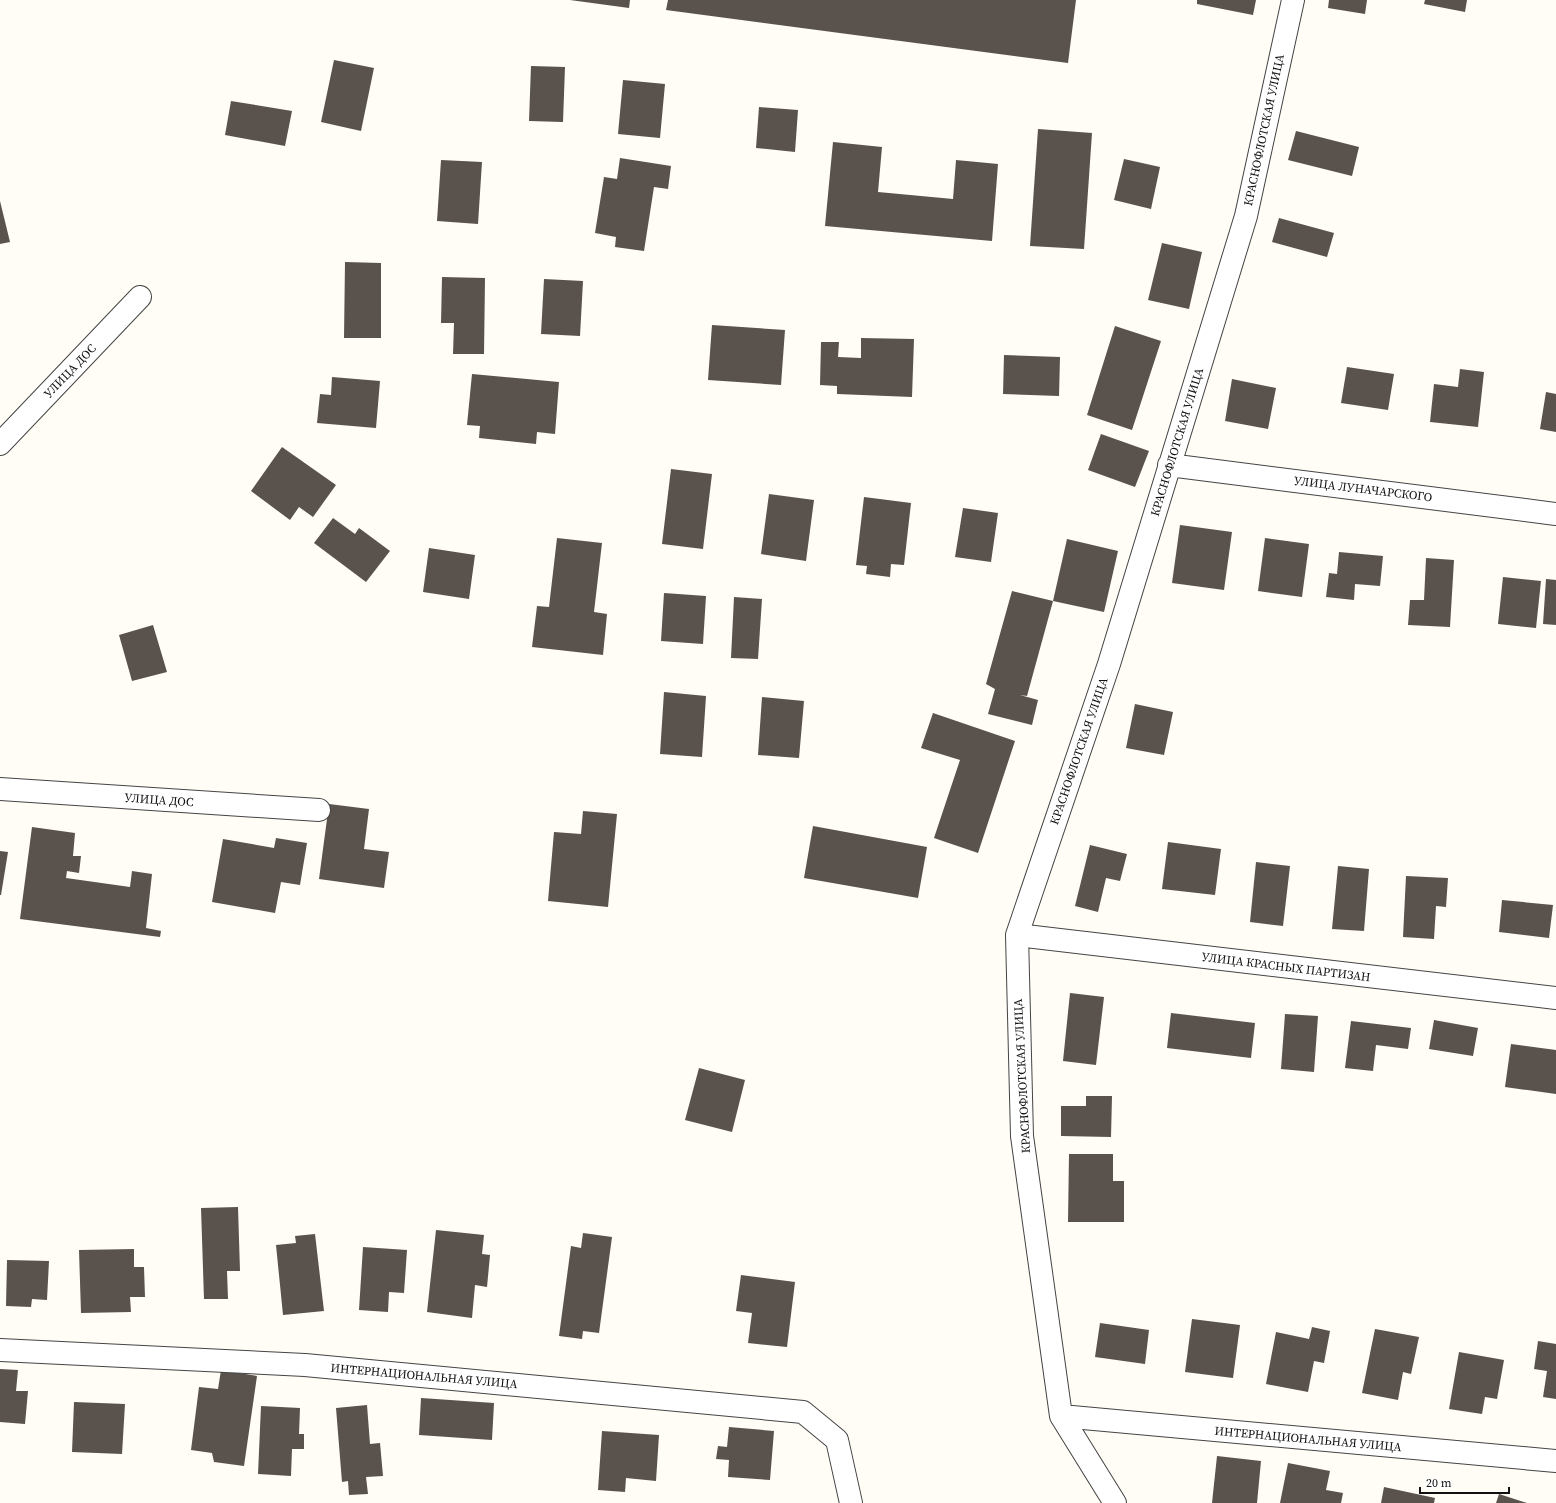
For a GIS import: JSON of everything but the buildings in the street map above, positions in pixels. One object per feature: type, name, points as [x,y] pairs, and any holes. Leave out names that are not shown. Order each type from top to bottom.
[{"type":"street","name":"КРАСНОФЛОТСКАЯ УЛИЦА","points":[[1115,1503],[1060,1416],[1022,1136],[1016,935],[1109,664],[1246,216],[1292,0]]},
{"type":"street","name":"УЛИЦА ДОС","points":[[0,444],[140,297]]},
{"type":"street","name":"УЛИЦА ЛУНАЧАРСКОГО","points":[[1169,465],[1556,514]]},
{"type":"street","name":"УЛИЦА ДОС","points":[[0,789],[319,810]]},
{"type":"street","name":"УЛИЦА КРАСНЫХ ПАРТИЗАН","points":[[1016,935],[1556,998]]},
{"type":"street","name":"ИНТЕРНАЦИОНАЛЬНАЯ УЛИЦА","points":[[0,1350],[305,1365],[803,1412],[837,1440],[851,1503]]},
{"type":"street","name":"ИНТЕРНАЦИОНАЛЬНАЯ УЛИЦА","points":[[1060,1416],[1556,1461]]}]
